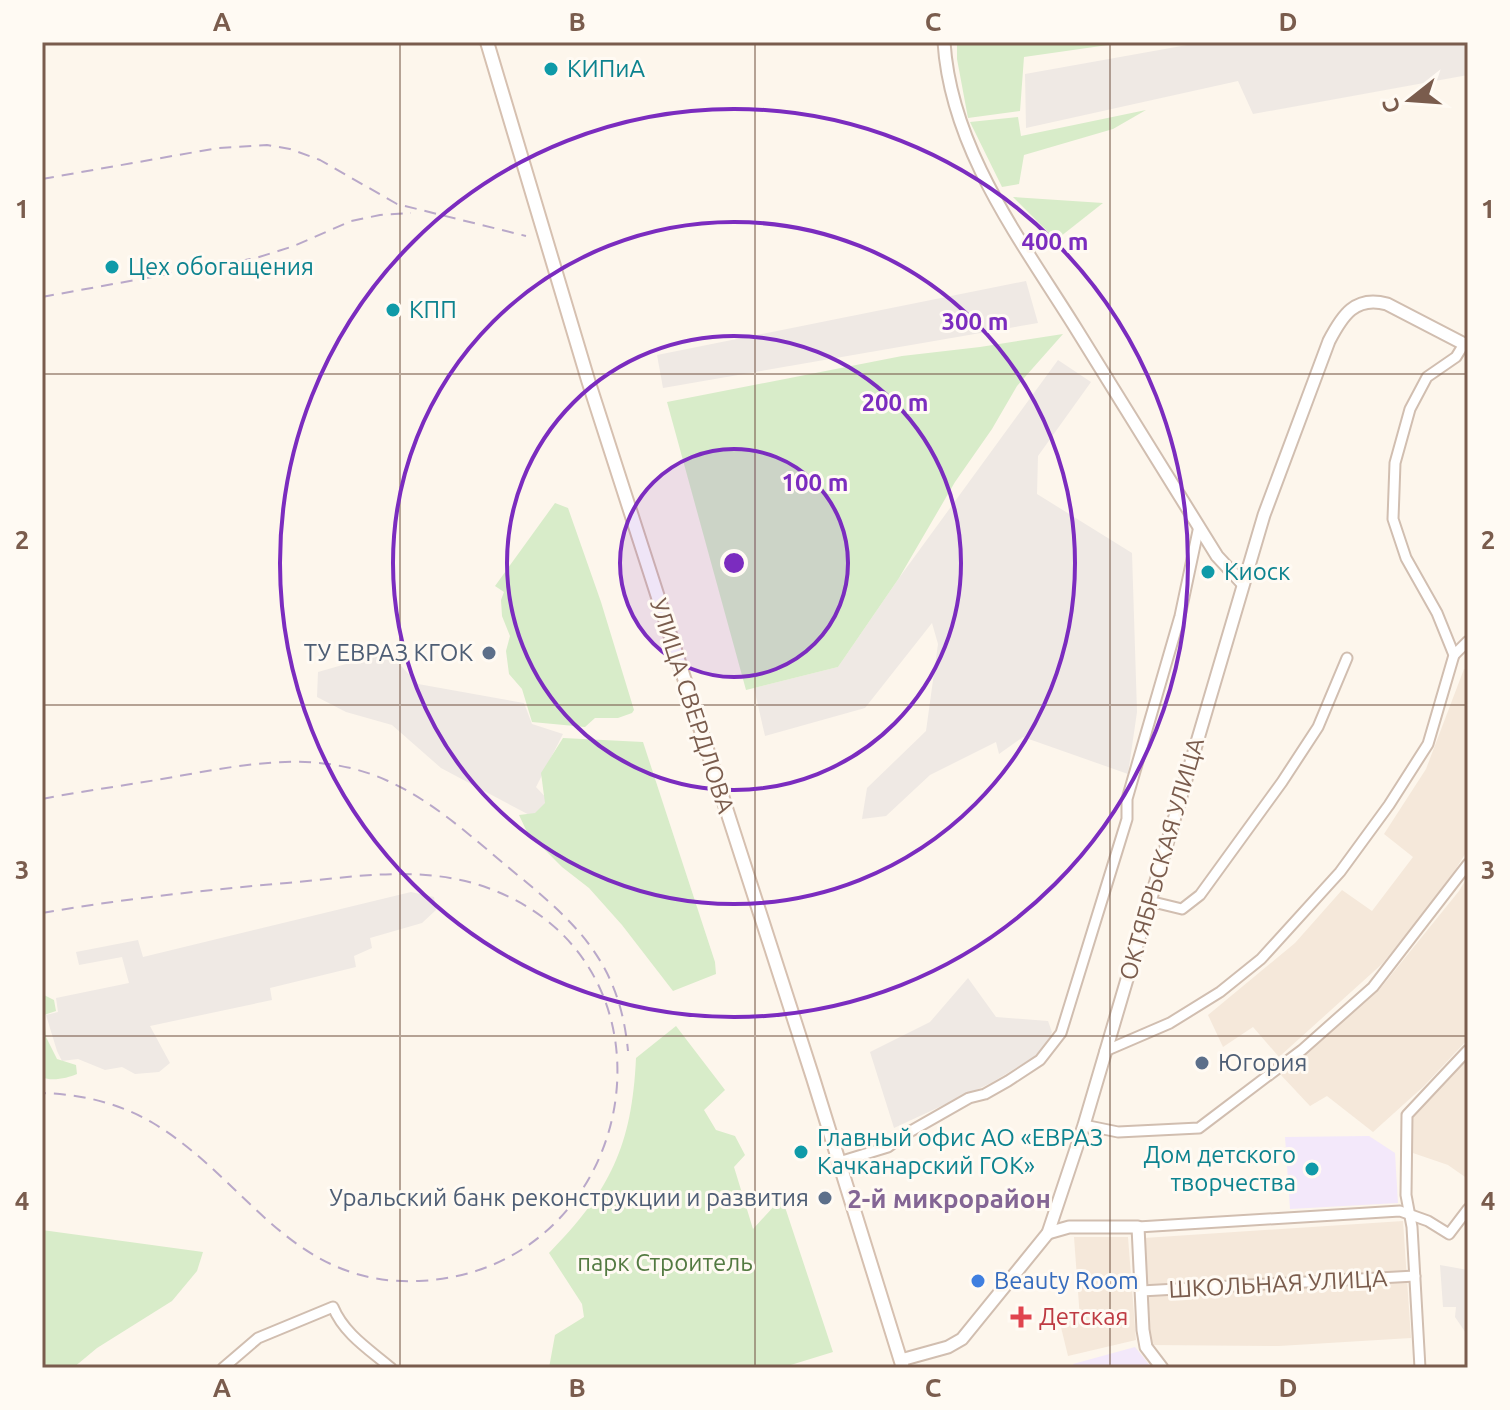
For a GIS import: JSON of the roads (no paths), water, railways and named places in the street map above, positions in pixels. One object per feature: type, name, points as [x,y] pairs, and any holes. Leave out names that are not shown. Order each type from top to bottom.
[{"type":"main road","name":"УЛИЦА СВЕРДЛОВА","points":[[487,42],[592,395],[902,1364]]},
{"type":"street","points":[[944,42],[954,103],[967,142],[999,205],[1217,556],[1243,584]]},
{"type":"street","name":"ОКТЯБРЬСКАЯ УЛИЦА","points":[[902,1364],[962,1339],[1048,1233],[1084,1125],[1264,515],[1329,341],[1343,315],[1358,303],[1376,301],[1466,345]]},
{"type":"street","points":[[1454,655],[1437,613],[1406,558],[1393,519],[1395,463],[1410,409],[1427,377],[1456,357],[1466,345]]},
{"type":"street","points":[[839,1162],[888,1147],[969,1098],[985,1094],[1008,1081],[1040,1060],[1061,1033],[1127,819],[1127,799],[1180,616],[1199,526]]},
{"type":"street","points":[[1105,1051],[1170,1023],[1220,992],[1261,959],[1340,872],[1389,805],[1428,744],[1454,655],[1468,641]]},
{"type":"street","points":[[1149,901],[1182,909],[1200,895],[1318,727],[1347,658]]},
{"type":"street","points":[[1084,1125],[1118,1132],[1199,1128],[1302,1050],[1373,987],[1468,864]]},
{"type":"street","points":[[1420,1368],[1415,1276],[1406,1195],[1407,1115],[1468,1050]]},
{"type":"street","points":[[1048,1233],[1069,1227],[1138,1227],[1400,1211],[1428,1221],[1449,1234],[1468,1209]]},
{"type":"street","points":[[1138,1227],[1146,1347],[1162,1368]]},
{"type":"street","name":"ШКОЛЬНАЯ УЛИЦА","points":[[1141,1291],[1415,1276]]},
{"type":"street","points":[[223,1368],[258,1338],[333,1307],[349,1332],[391,1368]]},
{"type":"railway","points":[[42,179],[218,148],[267,145],[290,149],[320,160],[397,204],[526,236]]},
{"type":"railway","points":[[42,297],[256,258],[294,246],[351,221],[411,213]]},
{"type":"railway","points":[[42,799],[276,762],[332,765],[388,781],[457,824],[542,896],[579,932],[607,972],[624,1021],[628,1051]]},
{"type":"railway","points":[[42,913],[164,895],[388,874],[439,876],[463,881],[488,888],[554,926],[596,980],[616,1043],[614,1109],[592,1172],[552,1226],[494,1264],[419,1281],[375,1278],[337,1267],[303,1248],[273,1225],[186,1146],[153,1123],[99,1101],[42,1093]]},
{"type":"place","name":"КИПиА","points":[[551,69]]},
{"type":"place","name":"Цех обогащения","points":[[112,267]]},
{"type":"place","name":"КПП","points":[[393,310]]},
{"type":"place","name":"Киоск","points":[[1208,572]]},
{"type":"place","name":"ТУ ЕВРАЗ КГОК","points":[[489,653]]},
{"type":"place","name":"Югория","points":[[1202,1063]]},
{"type":"place","name":"Главный офис АО «ЕВРАЗ Качканарский ГОК»","points":[[801,1152]]},
{"type":"place","name":"Дом детского творчества","points":[[1312,1169]]},
{"type":"place","name":"Уральский банк реконструкции и развития","points":[[825,1198]]},
{"type":"place","name":"Beauty Room","points":[[978,1281]]},
{"type":"place","name":"Детская","points":[[1021,1317]]},
{"type":"district","name":"2-й микрорайон","points":[[949,1199]]},
{"type":"park label","name":"парк Строитель","points":[[665,1263]]}]
